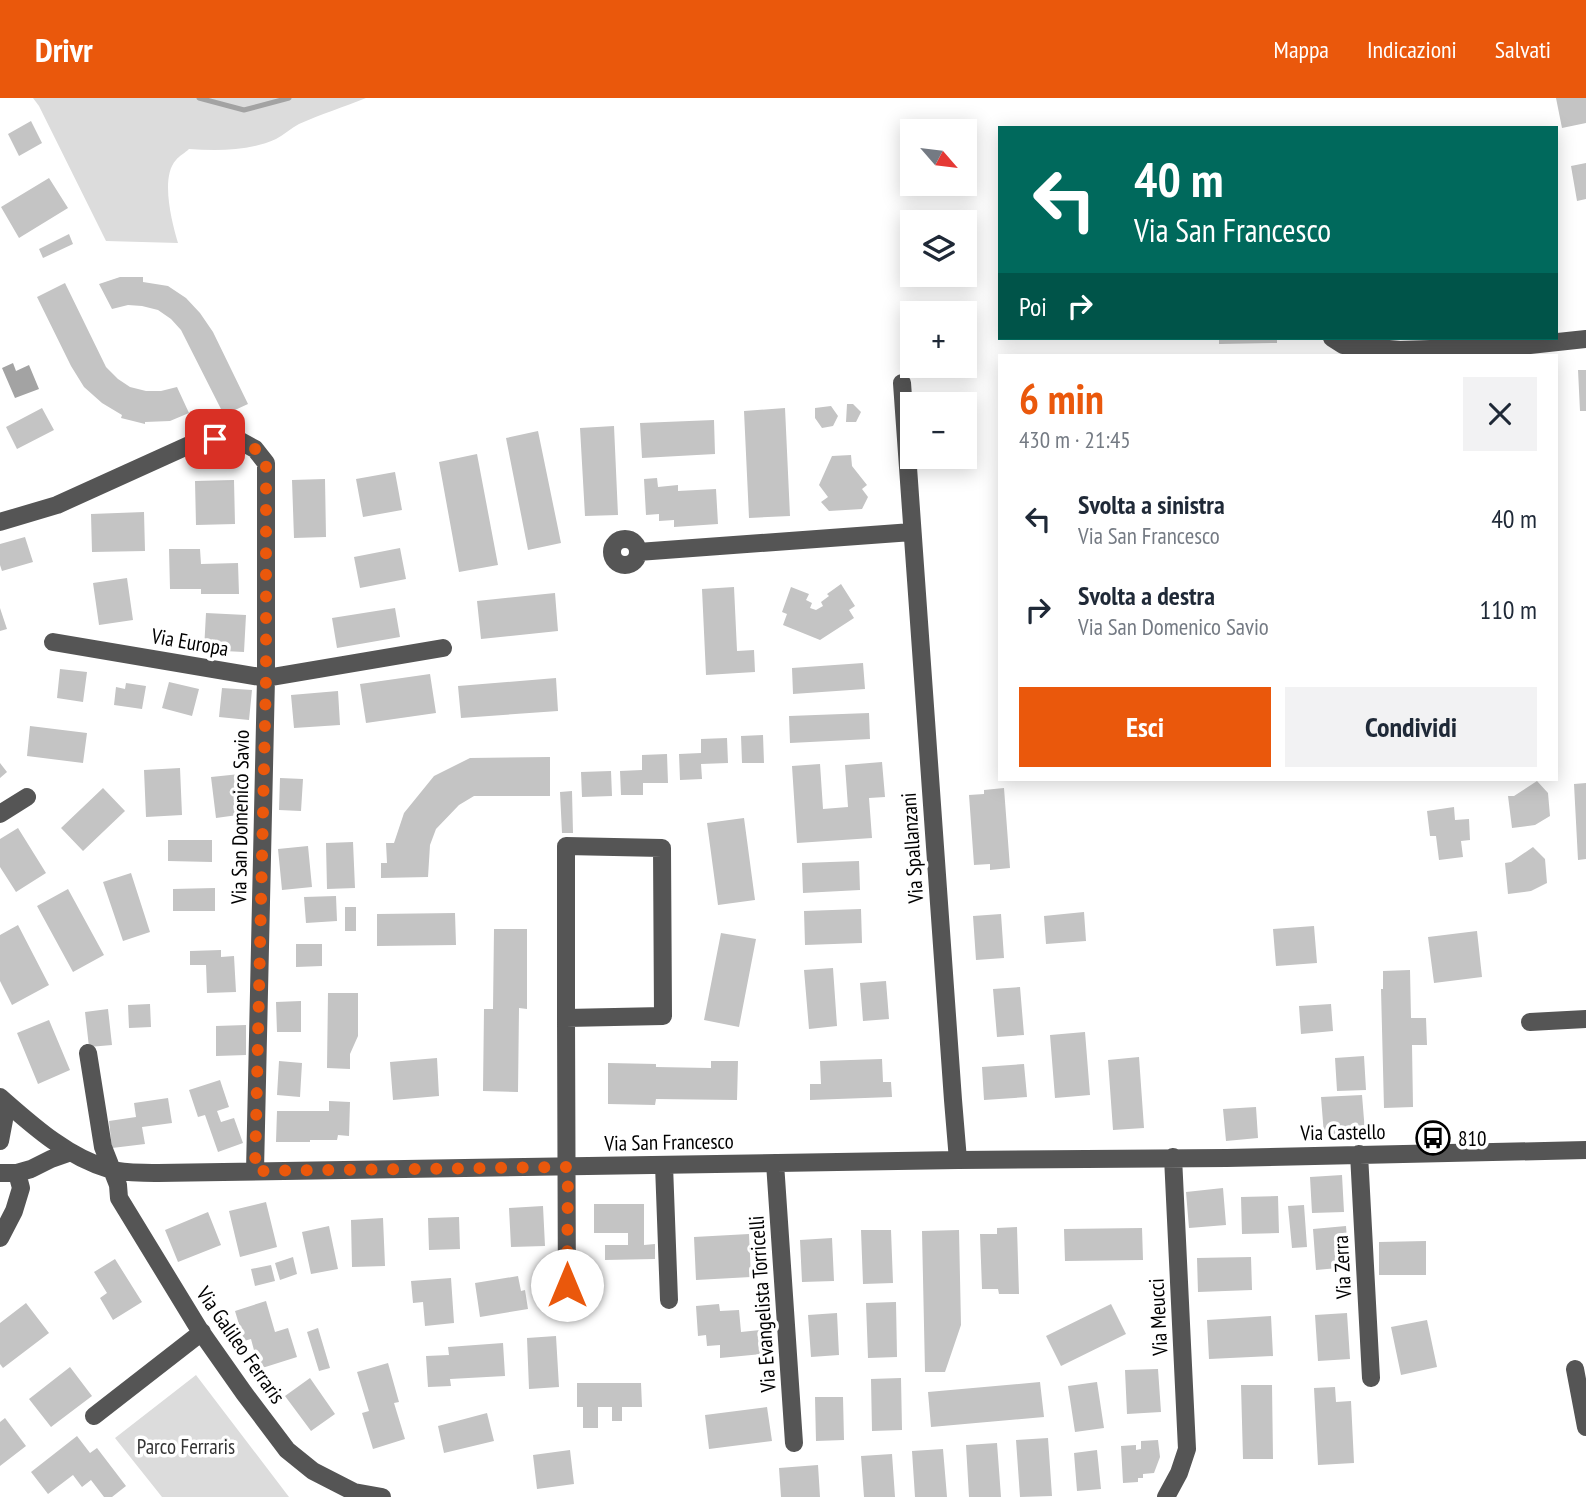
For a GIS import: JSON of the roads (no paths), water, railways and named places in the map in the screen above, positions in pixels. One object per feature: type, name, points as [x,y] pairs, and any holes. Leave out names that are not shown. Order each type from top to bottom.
[{"type":"street","points":[[1335,340],[1343,345],[1401,349],[1520,346],[1586,339]]},
{"type":"street","name":"Via Spallanzani","points":[[902,383],[958,1160]]},
{"type":"street","name":"Via San Domenico Savio","points":[[0,522],[57,505],[196,442],[233,437],[255,449],[266,463],[266,678],[255,1171]]},
{"type":"street","points":[[638,552],[912,532]]},
{"type":"street","name":"Via Europa","points":[[53,642],[266,678],[443,648]]},
{"type":"street","points":[[0,814],[27,797]]},
{"type":"street","points":[[566,1018],[663,1016],[662,848],[566,846],[566,1018],[568,1167],[567,1308]]},
{"type":"street","points":[[1530,1021],[1586,1019]]},
{"type":"street","name":"Via Galileo Ferraris","points":[[88,1053],[103,1147],[118,1185],[119,1198],[202,1332],[287,1450],[313,1471],[357,1495],[382,1497]]},
{"type":"street","name":"Via San Francesco","points":[[0,1097],[33,1126],[89,1161],[112,1170],[158,1173],[1227,1158]]},
{"type":"street","points":[[0,1105],[4,1120],[0,1142]]},
{"type":"street","name":"Via Castello","points":[[1227,1158],[1586,1150]]},
{"type":"street","points":[[8,1173],[31,1169],[71,1152]]},
{"type":"street","name":"Via Zerra","points":[[1359,1154],[1371,1378]]},
{"type":"street","name":"Via Meucci","points":[[1166,1497],[1187,1449],[1174,1157]]},
{"type":"street","name":"Via Evangelista Torricelli","points":[[775,1163],[794,1443]]},
{"type":"street","points":[[664,1165],[669,1300]]},
{"type":"street","points":[[0,1238],[14,1211],[21,1188],[8,1173]]},
{"type":"street","points":[[94,1416],[202,1332]]},
{"type":"street","points":[[1575,1369],[1586,1427]]},
{"type":"waterway","points":[[199,98],[244,110],[289,98]]},
{"type":"place","name":"810","points":[[1433,1138]]},
{"type":"park label","name":"Parco Ferraris","points":[[186,1446]]}]
